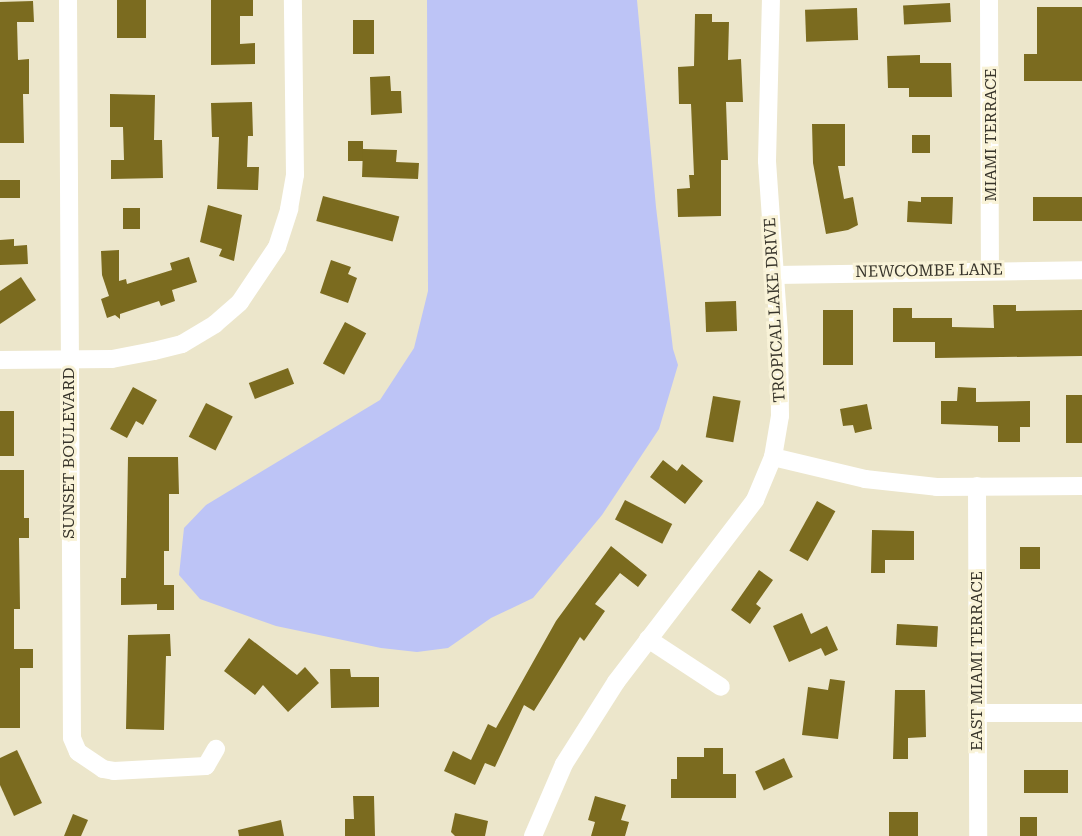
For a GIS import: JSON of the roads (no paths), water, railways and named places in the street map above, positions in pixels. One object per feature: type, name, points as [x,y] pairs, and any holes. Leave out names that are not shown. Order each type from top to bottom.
[{"type":"street","name":"SUNSET BOULEVARD","points":[[68,0],[68,361],[72,738],[78,752],[103,769],[114,771],[206,766],[216,749]]},
{"type":"street","points":[[0,360],[112,359],[182,344],[215,324],[260,277],[277,247],[295,175],[293,0]]},
{"type":"street","name":"TROPICAL LAKE DRIVE","points":[[534,836],[564,764],[648,639],[749,508],[773,457],[780,416],[776,275],[767,161],[771,0]]},
{"type":"street","name":"MIAMI TERRACE","points":[[989,0],[990,270]]},
{"type":"street","name":"NEWCOMBE LANE","points":[[776,275],[1082,270]]},
{"type":"street","points":[[773,457],[865,479],[937,487],[1082,486]]},
{"type":"street","name":"EAST MIAMI TERRACE","points":[[977,486],[978,836]]},
{"type":"street","points":[[648,639],[721,687]]},
{"type":"street","points":[[978,713],[1082,713]]},
{"type":"water","points":[[427,0],[637,0],[656,207],[673,349],[678,365],[659,429],[602,515],[533,598],[491,618],[448,648],[417,652],[381,648],[276,626],[200,599],[179,575],[184,528],[206,505],[380,400],[414,348],[428,291]]}]
